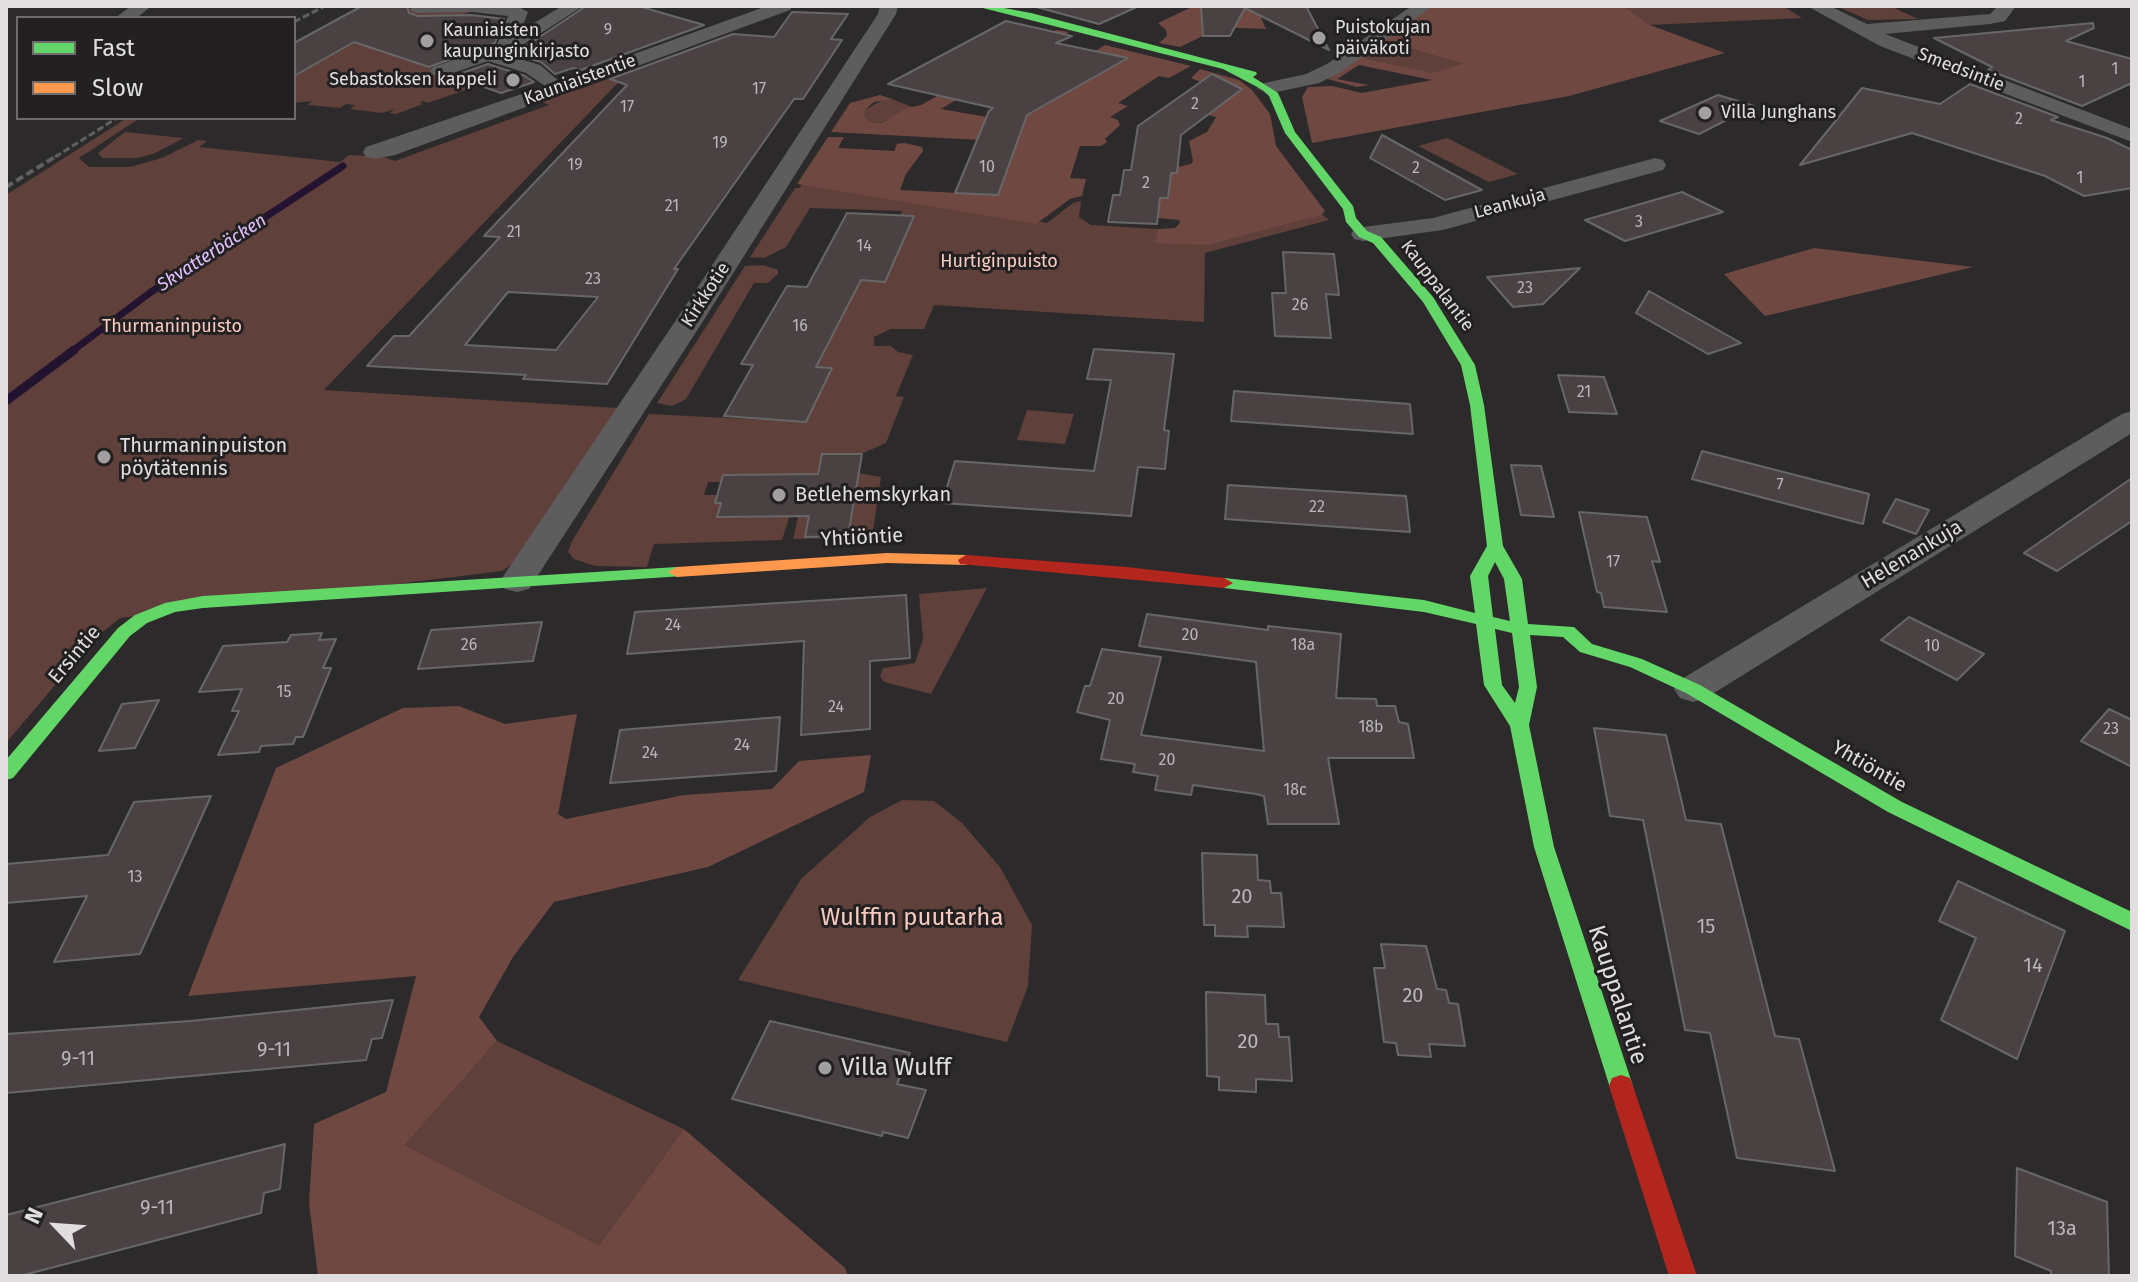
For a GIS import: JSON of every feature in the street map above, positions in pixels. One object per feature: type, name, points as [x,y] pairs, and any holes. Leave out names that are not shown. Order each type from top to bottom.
[{"type":"street","points":[[440,71],[497,52],[574,6]]},
{"type":"street","name":"Kauniaistentie","points":[[374,152],[784,6]]},
{"type":"street","name":"Kirkkotie","points":[[517,581],[686,326],[887,14],[889,6]]},
{"type":"street","points":[[979,6],[1031,16],[1260,76],[1276,88],[1312,79],[1334,68],[1424,6]]},
{"type":"street","points":[[1001,6],[1031,16]]},
{"type":"street","name":"Smedsintie","points":[[1816,6],[1899,47],[2132,136]]},
{"type":"street","points":[[1864,30],[1990,19],[1999,17],[2007,6]]},
{"type":"street","points":[[418,8],[524,9]]},
{"type":"street","points":[[497,52],[524,9]]},
{"type":"street","points":[[477,25],[524,9]]},
{"type":"street","points":[[497,52],[533,69],[549,81]]},
{"type":"street","name":"Kauppalantie","points":[[1276,88],[1290,133],[1349,209],[1350,219],[1373,235],[1428,300],[1468,365],[1477,405],[1495,546],[1513,579],[1528,687],[1519,725]]},
{"type":"street","name":"Leankuja","points":[[1373,235],[1434,225],[1655,165]]},
{"type":"street","name":"Helenankuja","points":[[1693,689],[2132,420]]},
{"type":"street","name":"Kauppalantie","points":[[1495,546],[1479,576],[1493,685],[1519,725],[1544,847],[1683,1276]]},
{"type":"street","name":"Yhtiöntie","points":[[203,602],[926,557],[1127,572],[1424,606],[1519,629],[1568,631],[1586,648]]},
{"type":"street","name":"Ersintie","points":[[6,773],[124,632],[141,619],[171,607],[203,602]]},
{"type":"street","name":"Yhtiöntie","points":[[1519,629],[1557,650],[1586,648],[1636,663],[1693,689],[1895,807],[2132,922]]},
{"type":"green space","points":[[415,6],[490,6],[451,18],[383,52],[446,73],[437,77],[477,86],[428,103],[423,101],[420,103],[423,104],[396,114],[389,113],[395,109],[382,113],[350,109],[355,105],[346,104],[340,108],[308,105],[312,101],[296,103],[296,73]]},
{"type":"green space","points":[[1624,6],[1783,6],[1802,18],[1650,25]]},
{"type":"green space","points":[[1836,6],[1890,6],[1918,19],[1868,20]]},
{"type":"green space","points":[[1387,44],[1465,62],[1432,74],[1365,59]]},
{"type":"green space","name":"Thurmaninpuisto","points":[[629,71],[324,390],[618,408],[515,562],[502,571],[120,618],[95,638],[6,743],[6,195],[124,120],[137,120],[79,158],[89,167],[130,167],[162,158],[198,140],[207,141],[199,147],[340,162],[349,155],[383,157],[395,161],[549,105],[539,100]]},
{"type":"green space","points":[[884,99],[912,107],[880,123],[870,122],[863,116],[865,110]]},
{"type":"green space","points":[[125,132],[184,138],[153,154],[137,158],[102,158],[98,153]]},
{"type":"green space","points":[[1447,138],[1518,174],[1489,182],[1418,146]]},
{"type":"green space","name":"Hurtiginpuisto","points":[[807,179],[1047,223],[1073,203],[1081,201],[1079,217],[1091,225],[1158,229],[1156,241],[1318,211],[1329,220],[1205,253],[1204,322],[934,305],[924,329],[891,329],[874,337],[874,346],[891,346],[898,352],[913,355],[896,396],[904,397],[886,443],[861,454],[822,454],[814,494],[723,475],[721,482],[708,482],[704,495],[717,495],[715,503],[722,503],[718,517],[785,517],[788,504],[793,505],[782,540],[654,544],[647,567],[595,566],[574,559],[568,552],[572,541],[649,414],[806,422],[816,367],[860,280],[885,281],[914,217],[901,216],[902,211],[810,208],[786,247],[764,258],[750,257],[795,188]]},
{"type":"green space","points":[[763,265],[778,270],[778,274],[768,283],[754,283],[686,399],[672,406],[657,403],[745,266]]},
{"type":"green space","points":[[1027,410],[1074,414],[1065,444],[1017,440]]},
{"type":"green space","points":[[858,473],[881,477],[872,537],[793,539],[801,504],[812,504],[805,537],[848,536]]},
{"type":"green space","points":[[987,588],[931,694],[884,682],[880,676],[883,668],[915,663],[923,639],[919,594]]},
{"type":"green space","name":"Wulffin puutarha","points":[[902,800],[934,801],[961,822],[1000,867],[1032,925],[1028,986],[1007,1042],[738,980],[801,879],[870,817]]},
{"type":"green space","points":[[497,1041],[684,1129],[599,1245],[405,1145]]},
{"type":"shaded area","points":[[1194,6],[1268,6],[1259,13],[1266,29],[1213,27],[1212,30],[1203,30],[1203,36],[1180,47],[1159,43],[1167,36],[1166,30],[1158,23]]},
{"type":"shaded area","points":[[1432,6],[1624,6],[1650,25],[1725,53],[1569,96],[1312,143],[1302,97],[1308,87],[1332,86],[1362,93],[1432,80],[1359,65],[1337,79],[1369,85],[1357,87],[1324,78],[1372,48],[1377,50],[1366,59],[1432,73],[1463,63],[1381,41]]},
{"type":"shaded area","points":[[1056,30],[1069,32],[941,109],[1016,122],[1127,59],[1095,51],[1105,45],[1191,66],[1169,78],[1159,76],[1118,103],[1128,106],[1110,117],[1118,120],[1120,125],[1105,139],[1107,142],[1101,146],[1080,146],[1070,178],[1086,179],[1082,196],[1070,199],[1036,224],[797,184],[828,137],[844,137],[838,148],[894,151],[897,144],[904,143],[922,147],[923,151],[906,174],[900,190],[998,195],[1017,142],[831,132],[850,103],[880,95],[892,99],[874,102],[865,110],[864,116],[870,122],[881,123],[907,108],[921,105]]},
{"type":"shaded area","points":[[1200,69],[1239,80],[1252,90],[1270,114],[1276,146],[1325,211],[1321,215],[1207,245],[1155,243],[1158,229],[1175,228],[1180,223],[1179,220],[1158,218],[1160,198],[1168,197],[1171,173],[1177,173],[1178,167],[1191,164],[1189,141],[1207,132],[1216,117],[1208,115],[1233,96],[1191,78]]},
{"type":"shaded area","points":[[1814,248],[1973,267],[1765,316],[1724,274]]},
{"type":"shaded area","points":[[459,706],[505,724],[577,714],[558,814],[566,819],[684,795],[772,789],[799,761],[871,755],[864,792],[708,867],[554,902],[513,957],[479,1017],[497,1041],[405,1145],[599,1245],[684,1129],[845,1268],[848,1276],[318,1276],[309,1203],[314,1124],[386,1092],[416,976],[188,996],[276,768],[403,708]]},
{"type":"building","points":[[362,6],[407,6],[409,13],[418,16],[472,15],[504,19],[495,43],[429,67],[354,42],[296,75],[296,42]]},
{"type":"building","points":[[586,6],[638,6],[704,25],[581,70],[573,68],[555,74],[541,62],[514,54]]},
{"type":"building","points":[[1033,6],[1139,6],[1099,24]]},
{"type":"building","points":[[1201,6],[1306,6],[1329,50],[1245,8],[1230,36],[1203,36]]},
{"type":"building","points":[[792,12],[848,14],[831,39],[842,40],[803,99],[794,99],[674,269],[678,269],[607,384],[523,379],[526,375],[367,366],[394,336],[409,336],[500,237],[484,236],[627,85],[610,79],[733,34],[774,37]],"holes":[[[508,292],[598,297],[556,350],[465,345]]]},
{"type":"building","points":[[1006,21],[1072,36],[1056,43],[1128,58],[1027,115],[998,195],[955,193],[989,111],[993,108],[888,84]]},
{"type":"building","points":[[2093,23],[2094,28],[2066,41],[2132,59],[2132,83],[2082,106],[1988,70],[1992,67],[1934,38]]},
{"type":"building","points":[[488,64],[534,82],[501,93],[453,76]]},
{"type":"building","points":[[1212,74],[1242,89],[1181,135],[1177,173],[1171,173],[1168,198],[1160,198],[1157,224],[1108,222],[1113,195],[1120,195],[1124,170],[1131,170],[1138,126]]},
{"type":"building","points":[[1970,84],[2058,117],[2051,120],[2107,138],[2132,150],[2132,188],[2084,196],[2045,176],[1912,133],[1800,165],[1862,88],[1940,104]]},
{"type":"building","name":"Villa Junghans","points":[[1718,95],[1754,106],[1699,134],[1660,121]]},
{"type":"building","points":[[1382,135],[1482,190],[1445,200],[1370,158]]},
{"type":"building","points":[[1682,192],[1723,212],[1625,241],[1585,220]]},
{"type":"building","points":[[847,213],[914,216],[885,282],[861,280],[816,367],[832,368],[806,422],[724,416],[753,365],[741,364],[787,286],[807,287]]},
{"type":"building","points":[[1283,252],[1334,254],[1339,295],[1326,294],[1331,338],[1275,336],[1272,293],[1286,293]]},
{"type":"building","points":[[1580,268],[1543,304],[1513,307],[1487,277]]},
{"type":"building","points":[[1649,291],[1741,343],[1708,354],[1636,313]]},
{"type":"building","points":[[1094,349],[1174,354],[1164,430],[1169,431],[1165,469],[1138,467],[1131,516],[942,503],[955,461],[1094,471],[1111,380],[1087,379]]},
{"type":"building","points":[[1558,375],[1604,377],[1617,414],[1569,412]]},
{"type":"building","points":[[1234,391],[1410,404],[1413,434],[1231,421]]},
{"type":"building","points":[[1702,451],[1869,494],[1863,524],[1692,479]]},
{"type":"building","name":"Betlehemskyrkan","points":[[822,454],[862,454],[848,536],[805,537],[809,516],[717,517],[721,503],[715,503],[723,475],[818,474]]},
{"type":"building","points":[[1511,465],[1541,466],[1554,517],[1521,515]]},
{"type":"building","points":[[2132,478],[2132,521],[2057,571],[2024,553]]},
{"type":"building","points":[[1228,485],[1406,496],[1410,532],[1225,519]]},
{"type":"building","points":[[1896,499],[1929,510],[1916,534],[1883,522]]},
{"type":"building","points":[[1579,512],[1647,517],[1660,562],[1652,561],[1667,612],[1604,607],[1601,593],[1597,592]]},
{"type":"building","points":[[906,595],[910,658],[870,661],[870,729],[801,735],[804,641],[627,654],[635,612]]},
{"type":"building","points":[[1147,614],[1268,630],[1268,626],[1341,634],[1336,698],[1376,699],[1377,706],[1395,706],[1399,722],[1408,724],[1414,758],[1328,758],[1339,824],[1268,824],[1264,796],[1256,794],[1193,785],[1191,795],[1155,790],[1158,776],[1133,772],[1135,764],[1101,759],[1110,720],[1077,712],[1085,686],[1090,686],[1102,649],[1161,657],[1141,735],[1264,751],[1256,662],[1139,646]]},
{"type":"building","points":[[1909,617],[1984,654],[1957,680],[1881,640]]},
{"type":"building","points":[[542,622],[533,661],[418,669],[431,630]]},
{"type":"building","points":[[322,633],[319,640],[336,639],[323,668],[331,668],[303,737],[296,737],[293,744],[261,746],[259,752],[218,755],[239,711],[232,711],[242,689],[199,692],[223,646],[287,642],[291,635]]},
{"type":"building","points":[[159,700],[135,748],[99,751],[122,704]]},
{"type":"building","points":[[2109,709],[2132,720],[2132,767],[2081,741]]},
{"type":"building","points":[[780,717],[776,771],[610,783],[620,730]]},
{"type":"building","points":[[1594,728],[1666,735],[1686,820],[1721,824],[1775,1036],[1799,1039],[1835,1171],[1737,1158],[1710,1033],[1685,1030],[1643,820],[1610,816]]},
{"type":"building","points":[[211,796],[140,954],[54,962],[87,896],[6,903],[6,864],[108,855],[134,802]]},
{"type":"building","points":[[1202,853],[1257,855],[1258,880],[1270,881],[1271,893],[1281,893],[1284,927],[1247,926],[1248,937],[1215,936],[1215,925],[1204,925]]},
{"type":"building","points":[[1958,881],[2065,931],[2017,1059],[1941,1020],[1976,938],[1939,921]]},
{"type":"building","points":[[1381,944],[1426,946],[1437,989],[1446,990],[1449,1003],[1458,1004],[1465,1046],[1429,1044],[1431,1057],[1398,1055],[1396,1043],[1384,1042],[1374,968],[1385,968]]},
{"type":"building","points":[[1206,992],[1265,995],[1266,1024],[1278,1024],[1279,1037],[1289,1037],[1292,1081],[1256,1079],[1256,1092],[1219,1090],[1219,1077],[1207,1076]]},
{"type":"building","points":[[393,1000],[382,1038],[372,1039],[366,1060],[6,1093],[6,1034],[190,1021]]},
{"type":"building","name":"Villa Wulff","points":[[770,1021],[910,1053],[897,1084],[926,1090],[908,1138],[883,1132],[882,1136],[732,1099]]},
{"type":"building","points":[[285,1144],[280,1189],[264,1193],[261,1213],[20,1276],[6,1276],[6,1215]]},
{"type":"building","points":[[2017,1168],[2107,1202],[2109,1276],[2051,1276],[2051,1271],[2015,1256]]},
{"type":"waterway","name":"Skvatterbäcken","points":[[71,352],[151,292],[343,166]]},
{"type":"waterway","name":"Skvatterbäcken","points":[[6,401],[74,350]]},
{"type":"railway","points":[[296,21],[325,6]]},
{"type":"railway","points":[[55,157],[114,120]]},
{"type":"railway","points":[[6,187],[58,155]]},
{"type":"traffic: fast","points":[[979,6],[1031,16],[1252,74]]},
{"type":"traffic: fast","points":[[1226,67],[1267,88],[1274,95],[1290,133],[1349,209],[1350,219],[1363,234],[1377,240],[1428,300],[1468,365],[1477,405],[1495,546],[1513,579],[1528,687],[1519,725]]},
{"type":"traffic: fast","points":[[1495,546],[1479,576],[1493,685],[1519,725],[1544,847],[1621,1086]]},
{"type":"traffic: fast","points":[[6,773],[124,632],[141,619],[171,607],[203,602],[677,572]]},
{"type":"traffic: fast","points":[[1224,583],[1424,606],[1519,629],[1568,631],[1586,648],[1636,663],[1693,689],[1895,807],[2132,922]]},
{"type":"traffic: slow","points":[[677,572],[887,558],[966,560]]},
{"type":"traffic: jam","points":[[966,560],[1224,583]]},
{"type":"traffic: jam","points":[[1621,1086],[1683,1276]]},
{"type":"place","name":"Puistokujan päiväkoti","points":[[1319,38]]},
{"type":"place","name":"Kauniaisten kaupunginkirjasto","points":[[427,41]]},
{"type":"place","name":"Sebastoksen kappeli","points":[[513,80]]},
{"type":"place","name":"Villa Junghans","points":[[1705,113]]},
{"type":"place","name":"Thurmaninpuiston pöytätennis","points":[[104,457]]},
{"type":"place","name":"Betlehemskyrkan","points":[[779,495]]},
{"type":"place","name":"Villa Wulff","points":[[825,1068]]}]
